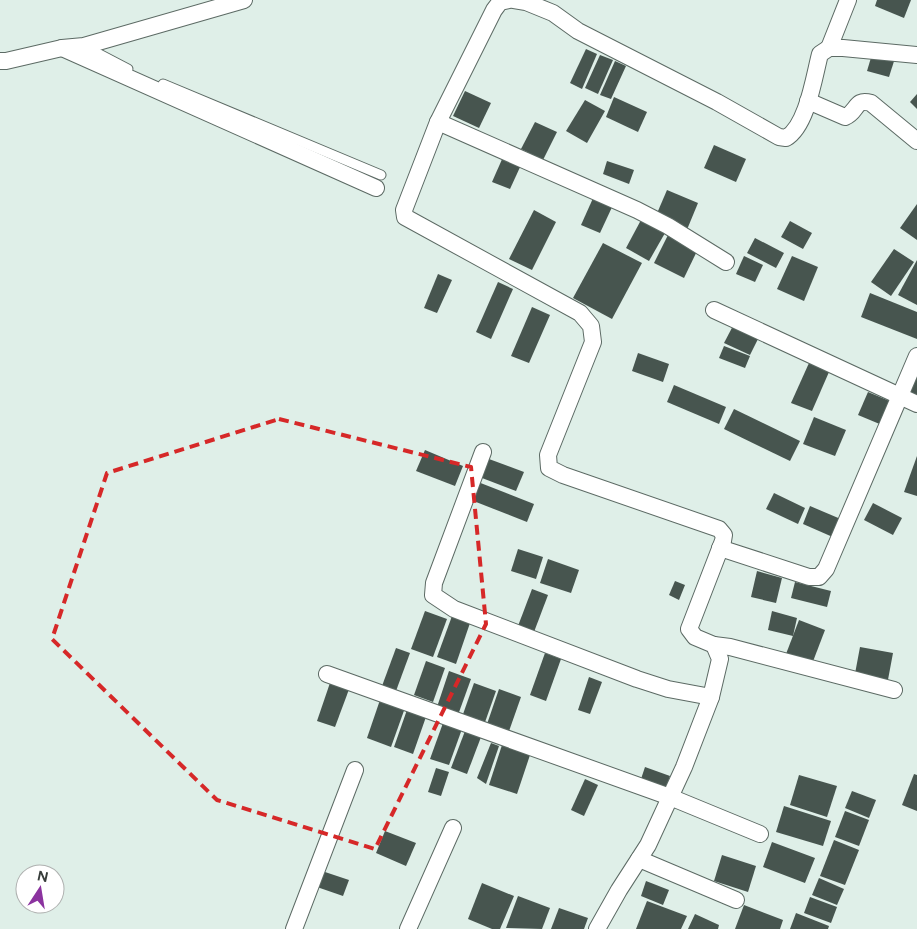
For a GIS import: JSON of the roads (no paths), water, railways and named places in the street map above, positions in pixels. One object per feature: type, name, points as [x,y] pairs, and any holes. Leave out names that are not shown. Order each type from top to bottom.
[{"type":"street","points":[[0,61],[62,48],[84,46],[244,0]]},
{"type":"street","points":[[510,0],[500,2],[494,10],[438,122],[404,210],[405,217],[580,313],[591,326],[593,342],[548,455],[549,468],[563,475],[719,529],[724,535],[689,629],[695,637],[714,645],[730,647],[894,690]]},
{"type":"street","points":[[514,0],[526,2],[553,13],[578,31],[786,138],[792,135],[804,112],[820,54],[829,48],[917,55]]},
{"type":"street","points":[[829,48],[848,0]]},
{"type":"street","points":[[62,48],[379,182]]},
{"type":"street","points":[[808,101],[845,117],[850,115],[859,103],[864,101],[871,103],[917,141]]},
{"type":"street","points":[[438,122],[637,210],[668,226],[726,262]]},
{"type":"street","points":[[714,310],[917,404]]},
{"type":"street","points":[[720,548],[808,577],[819,577],[826,569],[917,356]]},
{"type":"street","points":[[484,452],[434,583],[433,595],[454,609],[608,668],[668,689],[711,697]]},
{"type":"street","points":[[598,929],[619,890],[648,845],[684,767],[711,697],[720,659],[714,645]]},
{"type":"street","points":[[327,674],[670,797],[760,834]]},
{"type":"street","points":[[294,929],[355,770]]},
{"type":"street","points":[[408,929],[453,828]]},
{"type":"street","points":[[639,859],[736,900]]},
{"type":"lane","points":[[84,46],[129,70],[379,182]]}]
